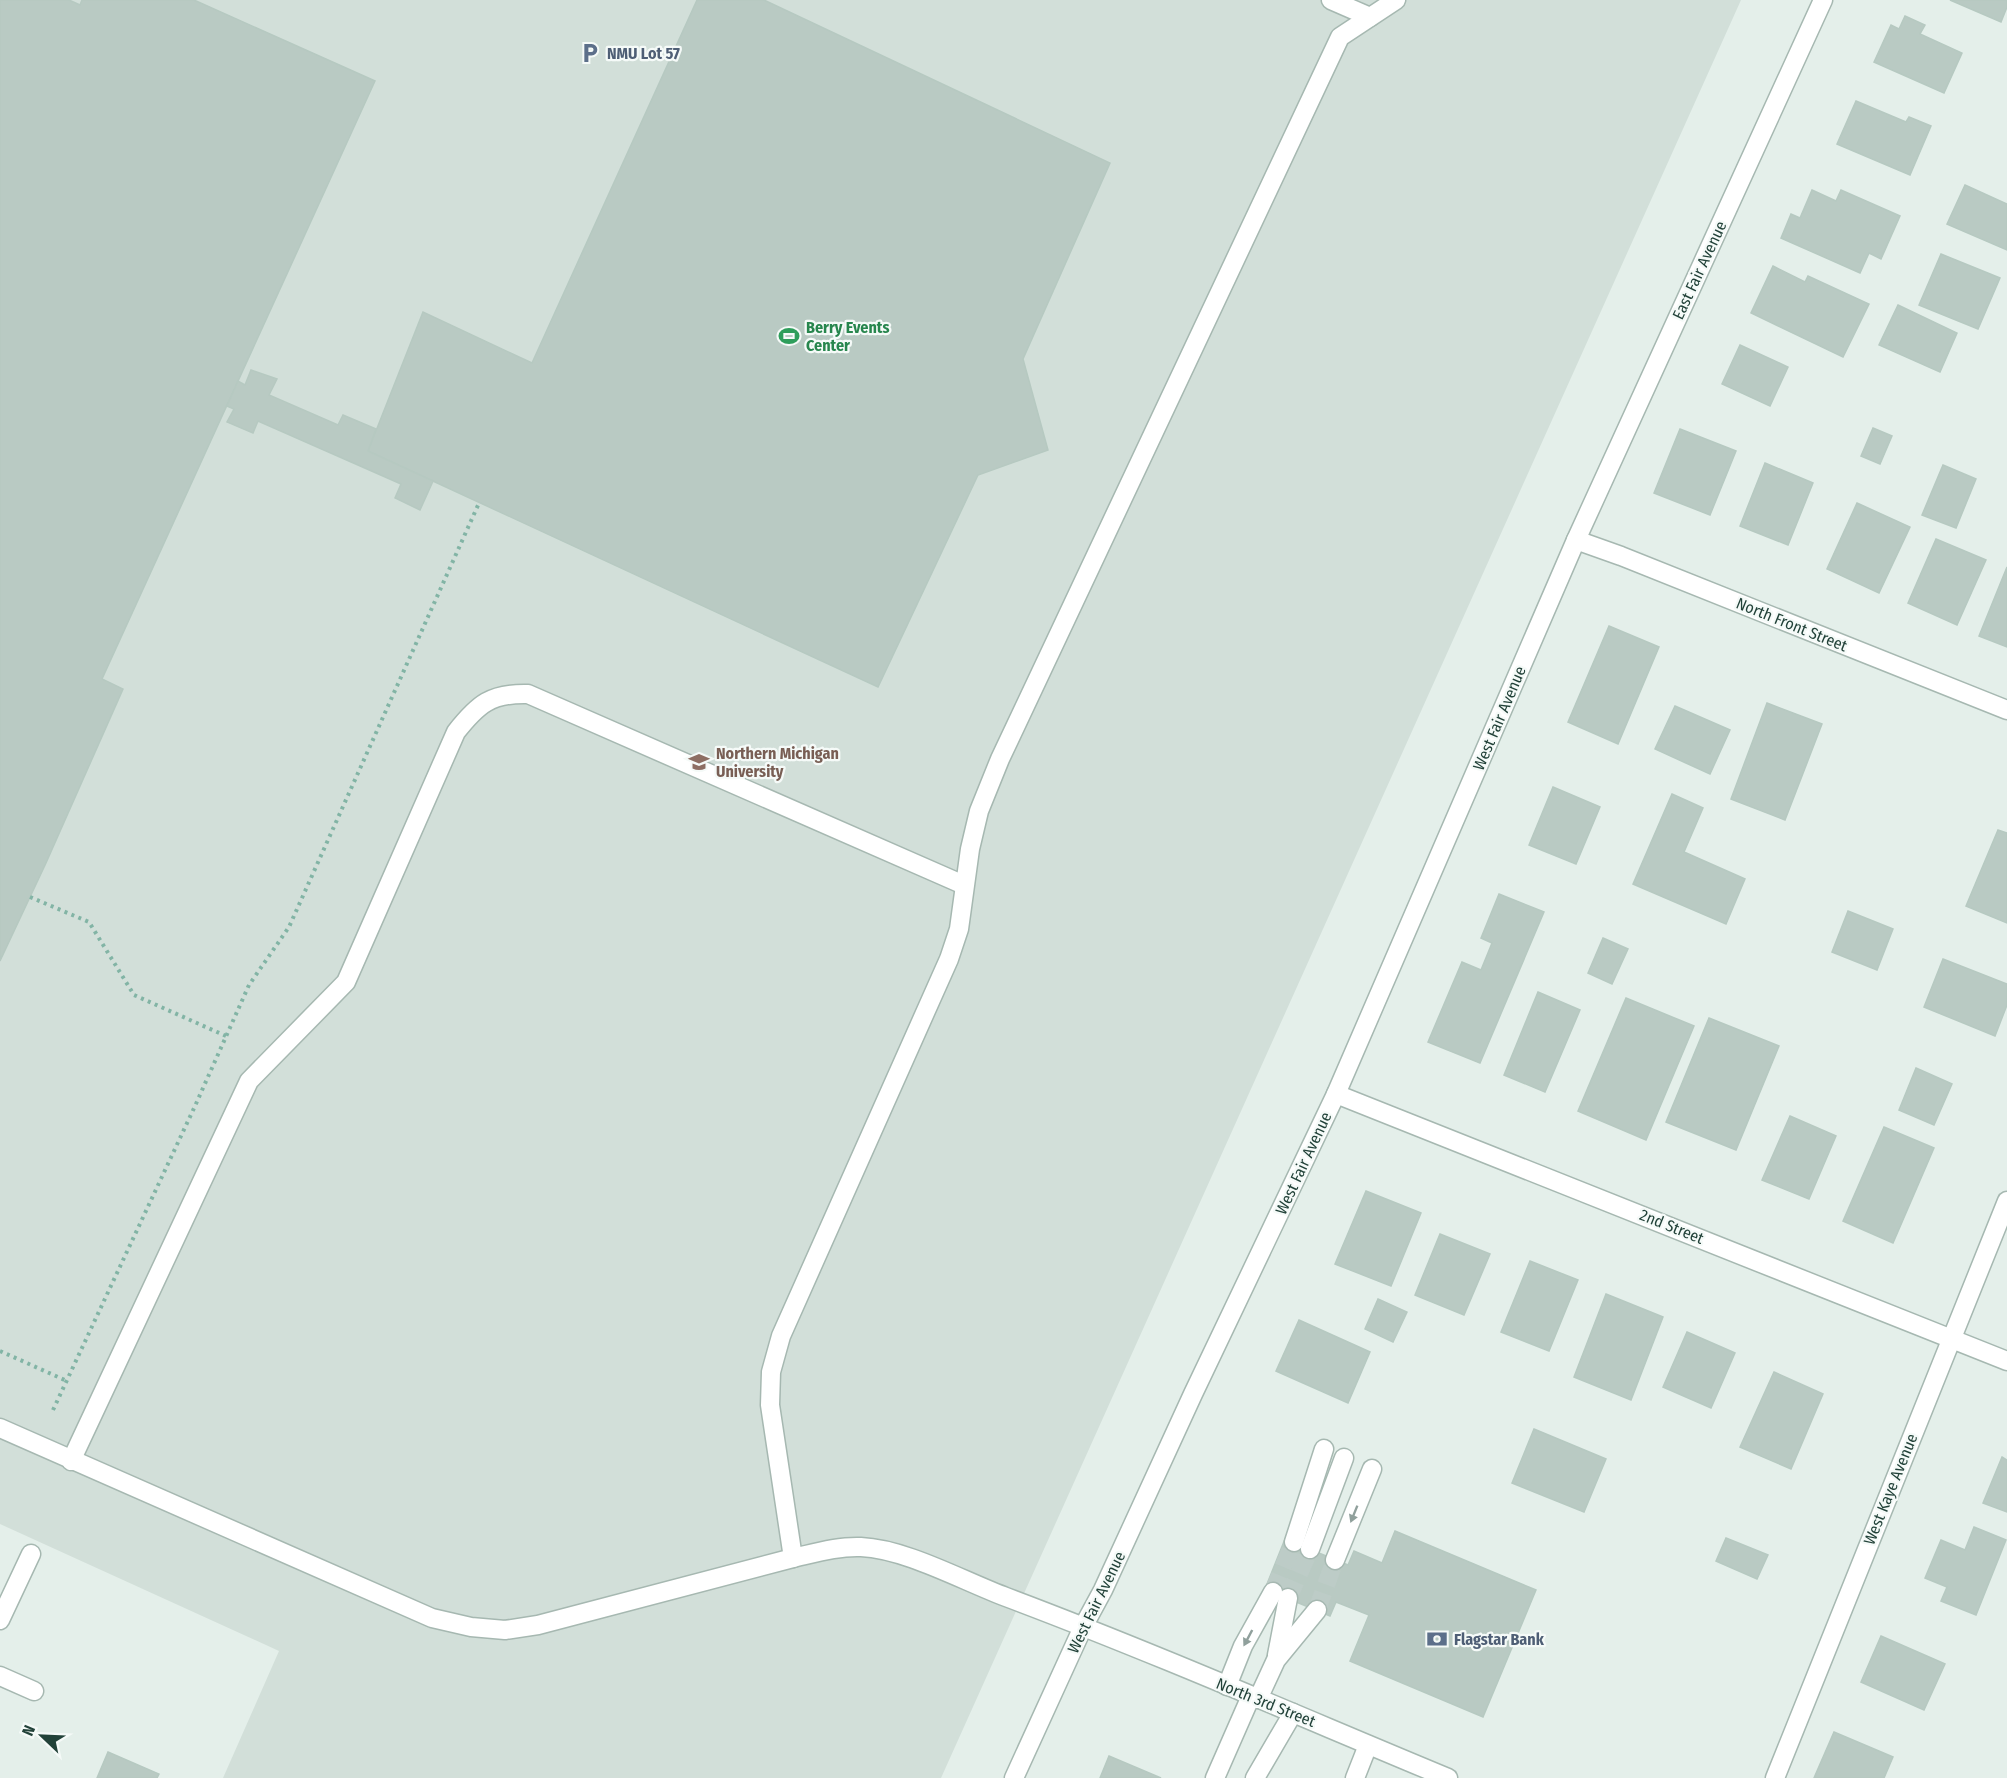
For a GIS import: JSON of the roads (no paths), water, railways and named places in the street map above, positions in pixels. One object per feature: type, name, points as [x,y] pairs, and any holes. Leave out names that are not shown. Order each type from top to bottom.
[{"type":"street","points":[[1331,0],[1370,17]]},
{"type":"street","points":[[794,1558],[770,1405],[771,1372],[781,1336],[949,959],[959,929],[964,885],[979,811],[1000,759],[1340,37],[1396,0]]},
{"type":"street","name":"East Fair Avenue","points":[[1576,540],[1823,0]]},
{"type":"street","name":"North Front Street","points":[[1576,540],[1622,556],[2007,710]]},
{"type":"street","name":"West Fair Avenue","points":[[1021,1776],[1083,1627],[1103,1590],[1193,1394],[1336,1094],[1576,540]]},
{"type":"street","points":[[70,1461],[249,1081],[346,982],[456,732],[468,717],[486,702],[506,693],[528,694],[964,885]]},
{"type":"street","name":"2nd Street","points":[[1336,1094],[2007,1361]]},
{"type":"street","name":"West Kaye Avenue","points":[[1775,1778],[2007,1201]]},
{"type":"street","name":"North 3rd Street","points":[[0,1428],[70,1461],[432,1618],[471,1627],[505,1630],[538,1625],[832,1550],[860,1547],[886,1551],[930,1565],[1449,1778]]},
{"type":"street","points":[[1324,1449],[1302,1546],[1344,1458]]},
{"type":"street","points":[[1335,1560],[1372,1468]]},
{"type":"street","points":[[0,1620],[31,1554]]},
{"type":"street","points":[[1227,1686],[1243,1646],[1281,1595],[1276,1660]]},
{"type":"street","points":[[1215,1778],[1276,1660],[1317,1610]]},
{"type":"street","points":[[0,1676],[34,1690]]},
{"type":"street","points":[[1255,1778],[1293,1713]]},
{"type":"street","points":[[1355,1778],[1368,1745]]},
{"type":"tunnel","points":[[1273,1592],[1294,1542]]},
{"type":"tunnel","points":[[1288,1598],[1310,1549]]},
{"type":"tunnel","points":[[1317,1610],[1335,1560]]},
{"type":"place","name":"NMU Lot 57","points":[[590,53]]},
{"type":"place","name":"Berry Events Center","points":[[789,336]]},
{"type":"place","name":"Northern Michigan University","points":[[699,762]]},
{"type":"place","name":"Flagstar Bank","points":[[1437,1639]]}]
